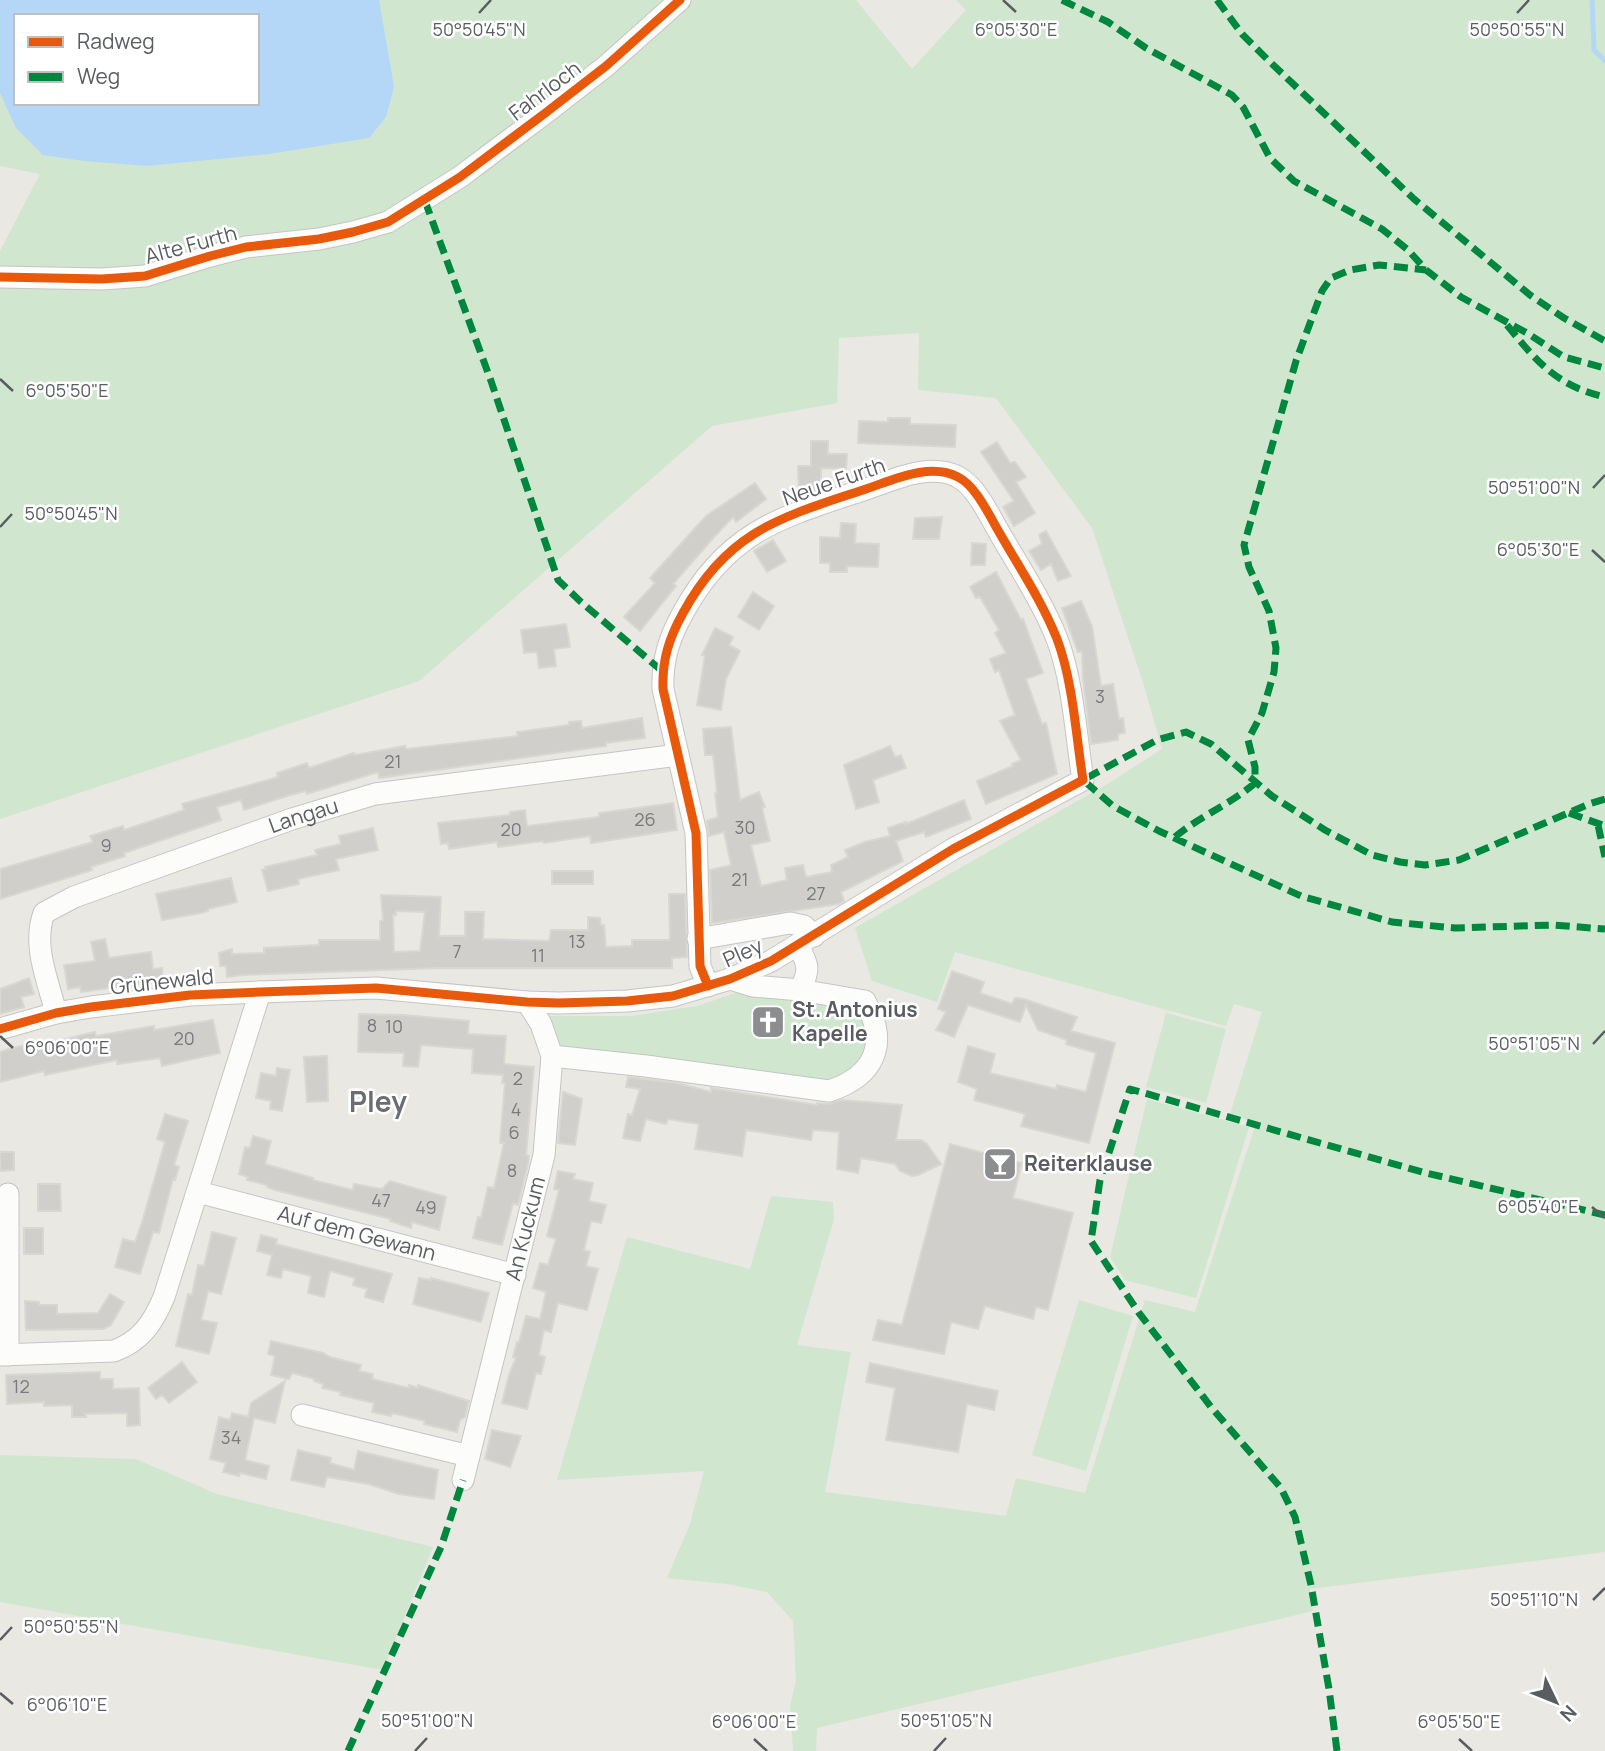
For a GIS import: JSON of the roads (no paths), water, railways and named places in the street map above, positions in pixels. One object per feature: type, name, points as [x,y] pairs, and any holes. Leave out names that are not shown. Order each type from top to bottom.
[{"type":"street","name":"Fahrloch","points":[[425,201],[606,66],[680,0]]},
{"type":"street","name":"Alte Furth","points":[[0,276],[102,279],[145,276],[246,247],[353,232],[387,222],[425,201]]},
{"type":"street","name":"Neue Furth","points":[[708,986],[700,966],[696,833],[663,689],[662,671],[669,638],[694,593],[719,560],[749,536],[791,514],[903,477],[932,471],[946,472],[961,478],[973,492],[1041,604],[1058,641],[1083,780]]},
{"type":"street","name":"Langau","points":[[57,1013],[38,945],[38,928],[44,914],[74,897],[292,820],[375,794],[678,755]]},
{"type":"street","name":"Pley","points":[[330,989],[376,988],[527,1002],[627,1002],[673,996],[730,979],[806,941],[953,849],[1083,780]]},
{"type":"street","name":"Pley","points":[[698,939],[790,923],[804,926],[806,941]]},
{"type":"street","points":[[800,990],[808,974],[806,941]]},
{"type":"street","name":"Pley","points":[[552,1056],[829,1091],[846,1085],[863,1072],[876,1051],[878,1030],[865,1002],[800,990],[753,986],[730,979]]},
{"type":"street","name":"Grünewald","points":[[0,1029],[57,1013],[190,995],[330,989]]},
{"type":"street","points":[[8,1194],[4,1355],[114,1351],[128,1346],[154,1321],[164,1297],[260,992]]},
{"type":"street","name":"An Kuckum","points":[[463,1480],[544,1155],[552,1056],[541,1024],[527,1002]]},
{"type":"street","name":"Auf dem Gewann","points":[[198,1192],[515,1275]]},
{"type":"street","points":[[302,1415],[469,1456]]},
{"type":"water","points":[[0,0],[379,0],[394,87],[386,117],[369,138],[269,154],[147,166],[43,155],[16,128],[0,93]]},
{"type":"waterway","points":[[1592,0],[1594,50],[1605,61]]},
{"type":"place","name":"St. Antonius Kapelle","points":[[768,1022]]},
{"type":"place","name":"Reiterklause","points":[[1000,1164]]},
{"type":"district","name":"Pley","points":[[378,1102]]}]
